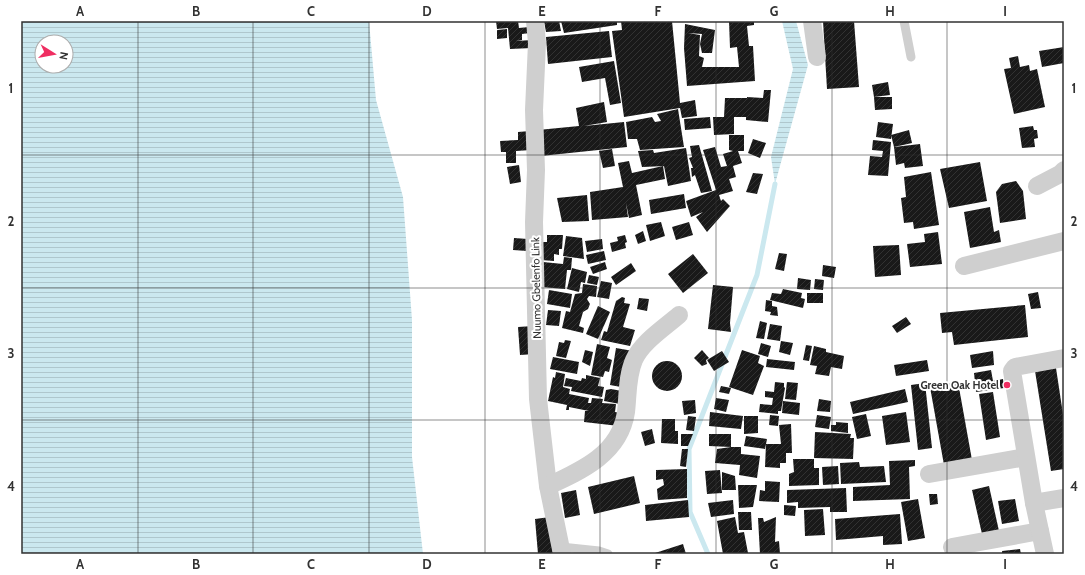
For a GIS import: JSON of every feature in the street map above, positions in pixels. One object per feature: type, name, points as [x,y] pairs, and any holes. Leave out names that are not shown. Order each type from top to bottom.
[{"type":"street","name":"Nuumo Gbelenfo Link","points":[[536,21],[537,43],[534,110],[536,170],[534,222],[538,399],[548,486],[561,550]]},
{"type":"street","points":[[812,21],[817,57]]},
{"type":"street","points":[[1037,186],[1060,174],[1064,170]]},
{"type":"street","points":[[964,266],[1064,241]]},
{"type":"street","points":[[548,486],[593,464],[604,454],[617,438],[624,421],[629,377],[634,361],[641,349],[679,315]]},
{"type":"street","points":[[1044,554],[1012,371],[1015,367],[1064,358]]},
{"type":"street","points":[[929,474],[1026,457]]},
{"type":"street","points":[[1034,503],[1064,498]]},
{"type":"street","points":[[952,547],[1040,532]]},
{"type":"lane","points":[[904,21],[911,57]]},
{"type":"lane","points":[[561,550],[599,551],[608,554]]},
{"type":"water","points":[[21,21],[369,21],[376,100],[403,197],[412,320],[412,457],[423,554],[21,554]]},
{"type":"water","points":[[782,21],[796,21],[808,65],[775,184],[771,157],[793,69]]},
{"type":"building","points":[[496,21],[518,21],[519,28],[529,27],[530,33],[522,34],[522,40],[516,41],[532,40],[532,48],[510,49],[508,28],[497,29]]},
{"type":"building","points":[[544,21],[559,21],[561,31],[546,32]]},
{"type":"building","points":[[561,21],[617,21],[617,25],[564,33]]},
{"type":"building","points":[[621,21],[672,21],[680,103],[695,100],[697,116],[682,118],[680,108],[624,117],[612,31],[622,30]]},
{"type":"building","points":[[729,21],[754,21],[754,25],[747,26],[749,46],[753,46],[755,81],[687,86],[684,48],[685,24],[715,30],[712,53],[702,53],[700,44],[702,34],[688,33],[700,35],[699,56],[704,58],[702,67],[739,67],[737,47],[730,48]]},
{"type":"building","points":[[823,21],[854,21],[859,87],[827,89]]},
{"type":"building","points":[[507,29],[507,38],[497,39],[497,30]]},
{"type":"building","points":[[609,31],[612,57],[548,64],[546,37]]},
{"type":"building","points":[[1064,47],[1064,63],[1042,67],[1039,51]]},
{"type":"building","points":[[1018,56],[1020,67],[1029,65],[1030,71],[1037,69],[1045,107],[1014,114],[1004,69],[1011,68],[1009,58]]},
{"type":"building","points":[[614,61],[621,103],[610,105],[605,78],[582,82],[579,67]]},
{"type":"building","points":[[888,82],[890,95],[874,97],[872,85]]},
{"type":"building","points":[[764,90],[771,90],[768,122],[746,120],[746,117],[734,117],[734,134],[714,135],[713,117],[724,117],[725,98],[763,98]]},
{"type":"building","points":[[874,97],[892,97],[892,109],[875,110]]},
{"type":"building","points":[[604,102],[607,122],[584,126],[624,122],[627,147],[541,156],[538,130],[579,126],[576,108]]},
{"type":"building","points":[[678,109],[684,147],[640,150],[637,139],[628,139],[626,122],[652,117],[655,122],[661,121],[657,114]]},
{"type":"building","points":[[710,117],[711,128],[685,130],[684,119]]},
{"type":"building","points":[[878,122],[893,124],[891,139],[876,137]]},
{"type":"building","points":[[1033,126],[1034,130],[1037,130],[1038,138],[1034,139],[1035,147],[1022,148],[1019,128]]},
{"type":"building","points":[[909,130],[912,143],[894,147],[891,135]]},
{"type":"building","points":[[530,131],[531,150],[516,151],[516,163],[506,163],[506,152],[501,152],[500,141],[518,140],[518,132]]},
{"type":"building","points":[[729,135],[744,135],[744,151],[738,151],[742,163],[733,166],[736,177],[729,179],[733,191],[719,195],[721,201],[723,199],[730,206],[707,232],[696,217],[703,212],[691,217],[686,201],[716,190],[703,150],[715,147],[721,167],[727,166],[723,154],[733,151],[729,150]]},
{"type":"building","points":[[753,139],[766,143],[760,158],[748,153]]},
{"type":"building","points":[[873,140],[891,142],[888,176],[868,175],[870,156],[882,157],[883,151],[872,150]]},
{"type":"building","points":[[920,144],[923,166],[905,168],[904,163],[896,165],[894,147]]},
{"type":"building","points":[[699,145],[712,191],[701,193],[695,175],[692,177],[691,168],[693,168],[689,158],[692,157],[690,146]]},
{"type":"building","points":[[686,148],[691,181],[668,186],[664,166],[642,167],[638,151],[653,150],[654,153]]},
{"type":"building","points":[[612,149],[615,166],[603,168],[599,151]]},
{"type":"building","points":[[629,161],[632,173],[663,166],[665,179],[636,185],[642,215],[629,218],[626,203],[628,217],[592,220],[590,192],[623,187],[618,163]]},
{"type":"building","points":[[980,162],[987,201],[949,208],[940,169]]},
{"type":"building","points":[[519,165],[521,182],[510,184],[507,167]]},
{"type":"building","points":[[931,172],[939,225],[914,229],[913,222],[904,223],[901,198],[906,197],[904,177]]},
{"type":"building","points":[[753,173],[763,174],[757,194],[746,192]]},
{"type":"building","points":[[1016,181],[1023,191],[1026,219],[1000,223],[996,192],[1002,184]]},
{"type":"building","points":[[684,194],[686,208],[651,214],[649,200]]},
{"type":"building","points":[[587,195],[589,221],[562,222],[557,198]]},
{"type":"building","points":[[990,207],[994,232],[999,230],[1001,242],[970,248],[964,212]]},
{"type":"building","points":[[661,222],[665,236],[650,241],[646,225]]},
{"type":"building","points":[[689,222],[693,235],[676,240],[672,227]]},
{"type":"building","points":[[643,231],[646,241],[638,244],[635,235]]},
{"type":"building","points":[[938,232],[942,264],[910,267],[907,244],[925,242],[924,234]]},
{"type":"building","points":[[547,235],[563,235],[562,249],[559,249],[559,255],[554,254],[554,261],[541,260],[541,242],[547,242]]},
{"type":"building","points":[[625,235],[627,242],[625,243],[626,248],[612,252],[610,243],[618,241],[617,237]]},
{"type":"building","points":[[566,236],[582,238],[584,259],[563,256]]},
{"type":"building","points":[[514,238],[528,239],[527,251],[513,250]]},
{"type":"building","points":[[602,239],[603,249],[587,252],[585,241]]},
{"type":"building","points":[[899,245],[901,275],[875,277],[873,246]]},
{"type":"building","points":[[604,251],[606,260],[588,264],[586,255]]},
{"type":"building","points":[[779,253],[787,254],[784,271],[775,269]]},
{"type":"building","points":[[693,254],[708,273],[683,293],[668,274]]},
{"type":"building","points":[[564,257],[572,258],[571,270],[567,270],[565,289],[541,287],[543,262],[563,264]]},
{"type":"building","points":[[605,262],[607,269],[593,274],[590,267]]},
{"type":"building","points":[[631,263],[636,271],[616,285],[611,277]]},
{"type":"building","points":[[823,265],[836,267],[834,278],[822,276]]},
{"type":"building","points":[[572,268],[587,272],[585,283],[581,282],[579,292],[567,289]]},
{"type":"building","points":[[589,275],[599,277],[597,285],[587,283]]},
{"type":"building","points":[[798,278],[811,280],[810,290],[797,289]]},
{"type":"building","points":[[815,279],[824,280],[823,290],[814,289]]},
{"type":"building","points":[[601,281],[612,283],[609,299],[597,297]]},
{"type":"building","points":[[583,284],[597,286],[596,297],[589,296],[587,299],[590,304],[588,309],[583,312],[579,326],[584,328],[583,333],[562,328],[566,311],[570,312],[575,294],[582,293]]},
{"type":"building","points":[[713,285],[733,287],[730,323],[731,332],[708,329]]},
{"type":"building","points":[[783,289],[802,293],[801,298],[805,299],[803,308],[770,300],[772,293],[781,294]]},
{"type":"building","points":[[549,290],[572,294],[570,308],[547,304]]},
{"type":"building","points":[[1038,292],[1041,308],[1031,309],[1028,294]]},
{"type":"building","points":[[807,293],[823,293],[823,303],[807,303]]},
{"type":"building","points":[[622,297],[625,298],[624,303],[630,304],[623,327],[635,330],[630,346],[601,340],[604,331],[607,332],[616,301]]},
{"type":"building","points":[[639,298],[649,299],[647,311],[637,309]]},
{"type":"building","points":[[766,300],[772,301],[772,306],[777,307],[778,316],[770,315],[771,312],[765,311]]},
{"type":"building","points":[[1025,305],[1028,337],[954,345],[952,332],[942,333],[940,313]]},
{"type":"building","points":[[598,306],[610,312],[598,339],[586,334]]},
{"type":"building","points":[[548,310],[561,311],[559,326],[546,325]]},
{"type":"building","points":[[906,317],[911,324],[897,333],[892,326]]},
{"type":"building","points":[[760,321],[767,323],[764,339],[756,338]]},
{"type":"building","points":[[770,324],[782,326],[780,341],[767,339]]},
{"type":"building","points":[[533,326],[535,354],[520,355],[518,327]]},
{"type":"building","points":[[565,340],[571,341],[566,358],[556,356],[559,342],[564,343]]},
{"type":"building","points":[[781,341],[793,343],[790,355],[779,352]]},
{"type":"building","points":[[761,343],[771,346],[768,357],[758,354]]},
{"type":"building","points":[[597,344],[610,347],[607,358],[612,360],[609,372],[605,371],[603,377],[591,375]]},
{"type":"building","points":[[806,345],[812,346],[809,361],[803,360]]},
{"type":"building","points":[[814,346],[826,349],[826,352],[844,356],[842,369],[831,367],[829,376],[815,374],[817,366],[810,365]]},
{"type":"building","points":[[616,348],[633,351],[621,387],[610,385]]},
{"type":"building","points":[[585,350],[593,352],[590,366],[582,362]]},
{"type":"building","points":[[702,350],[709,358],[706,360],[707,364],[702,366],[694,358]]},
{"type":"building","points":[[742,350],[760,356],[758,363],[764,366],[753,395],[729,387]]},
{"type":"building","points":[[722,351],[729,362],[714,371],[707,360]]},
{"type":"building","points":[[993,351],[994,365],[972,368],[970,355]]},
{"type":"building","points":[[553,357],[579,362],[577,374],[550,369]]},
{"type":"building","points":[[767,359],[795,362],[794,370],[766,367]]},
{"type":"building","points":[[927,360],[929,371],[896,376],[894,365]]},
{"type":"building","points":[[667,361],[678,365],[682,376],[678,387],[667,391],[656,387],[652,376],[656,365]]},
{"type":"building","points":[[1056,368],[1064,421],[1064,469],[1051,471],[1035,371]]},
{"type":"building","points":[[991,370],[993,381],[1003,379],[1004,388],[976,392],[974,373]]},
{"type":"building","points":[[556,372],[565,374],[563,387],[570,389],[569,394],[589,398],[588,403],[591,403],[592,398],[603,399],[602,403],[616,404],[615,412],[621,413],[619,426],[584,422],[585,411],[589,411],[569,407],[569,410],[566,410],[567,405],[548,401],[553,377],[555,378]]},
{"type":"building","points":[[586,375],[600,378],[598,386],[604,387],[602,397],[571,391],[572,387],[564,386],[566,378],[581,381],[582,378],[586,379]]},
{"type":"building","points":[[775,382],[784,383],[785,388],[781,411],[778,411],[778,414],[759,412],[760,404],[772,405],[773,398],[765,397],[765,391],[774,392]]},
{"type":"building","points":[[787,382],[798,383],[796,400],[785,399]]},
{"type":"building","points":[[958,382],[972,460],[944,465],[930,387]]},
{"type":"building","points":[[925,383],[932,448],[918,450],[911,385]]},
{"type":"building","points":[[721,386],[731,388],[729,394],[719,392]]},
{"type":"building","points":[[611,389],[622,391],[620,404],[604,401],[606,390]]},
{"type":"building","points":[[905,389],[908,402],[853,414],[850,402]]},
{"type":"building","points":[[993,392],[1000,437],[986,440],[979,394]]},
{"type":"building","points":[[716,398],[729,400],[726,412],[714,409]]},
{"type":"building","points":[[819,399],[831,401],[830,412],[817,411]]},
{"type":"building","points":[[695,400],[696,413],[684,415],[682,401]]},
{"type":"building","points":[[783,401],[800,403],[799,415],[782,413]]},
{"type":"building","points":[[710,412],[743,416],[741,429],[709,426]]},
{"type":"building","points":[[906,412],[910,442],[886,445],[882,416]]},
{"type":"building","points":[[866,414],[871,436],[857,439],[852,417]]},
{"type":"building","points":[[770,415],[779,416],[778,426],[769,425]]},
{"type":"building","points":[[817,415],[831,417],[829,429],[815,427]]},
{"type":"building","points":[[688,416],[696,417],[694,431],[686,430]]},
{"type":"building","points":[[744,416],[758,416],[758,433],[744,434]]},
{"type":"building","points":[[662,419],[675,419],[675,431],[678,431],[678,444],[661,443]]},
{"type":"building","points":[[836,422],[848,423],[848,433],[831,431],[831,425],[836,425]]},
{"type":"building","points":[[791,424],[792,453],[786,453],[786,463],[780,463],[780,468],[765,467],[766,444],[781,444],[779,425]]},
{"type":"building","points":[[652,429],[655,443],[645,446],[641,432]]},
{"type":"building","points":[[815,432],[851,434],[850,438],[854,438],[853,459],[814,458]]},
{"type":"building","points":[[681,434],[693,434],[688,446],[681,446]]},
{"type":"building","points":[[709,434],[731,434],[731,447],[709,446]]},
{"type":"building","points":[[746,436],[767,439],[765,449],[744,446]]},
{"type":"building","points":[[741,447],[741,454],[760,456],[757,478],[739,475],[740,465],[715,463],[717,449]]},
{"type":"building","points":[[682,449],[688,449],[686,467],[680,466]]},
{"type":"building","points":[[793,459],[814,459],[814,468],[819,468],[819,485],[789,486],[789,474],[794,472]]},
{"type":"building","points":[[915,460],[915,466],[909,467],[910,499],[853,501],[853,487],[890,485],[889,461]]},
{"type":"building","points":[[859,462],[860,467],[884,466],[886,482],[841,484],[840,463]]},
{"type":"building","points":[[838,466],[839,484],[823,485],[822,467]]},
{"type":"building","points":[[687,469],[687,498],[658,500],[657,489],[664,485],[663,479],[656,480],[656,470]]},
{"type":"building","points":[[720,470],[722,493],[707,494],[705,471]]},
{"type":"building","points":[[722,472],[735,476],[736,490],[722,490]]},
{"type":"building","points":[[634,476],[640,503],[594,514],[588,487]]},
{"type":"building","points":[[765,481],[780,482],[779,502],[759,501],[760,490],[765,491]]},
{"type":"building","points":[[738,485],[757,485],[753,507],[739,508]]},
{"type":"building","points":[[989,486],[999,531],[982,534],[972,490]]},
{"type":"building","points":[[846,488],[847,512],[830,512],[830,507],[798,508],[798,502],[787,503],[787,490]]},
{"type":"building","points":[[576,490],[580,515],[565,518],[561,493]]},
{"type":"building","points":[[929,494],[937,494],[938,504],[930,505]]},
{"type":"building","points":[[918,499],[925,538],[908,541],[901,502]]},
{"type":"building","points":[[1015,499],[1019,521],[1002,524],[998,501]]},
{"type":"building","points":[[688,500],[689,517],[646,521],[645,505]]},
{"type":"building","points":[[733,500],[734,514],[711,517],[708,503]]},
{"type":"building","points":[[784,505],[796,506],[795,516],[784,515]]},
{"type":"building","points":[[823,509],[825,535],[805,536],[804,510]]},
{"type":"building","points":[[738,512],[751,512],[752,530],[739,530]]},
{"type":"building","points":[[900,514],[902,544],[883,545],[883,536],[836,540],[835,519]]},
{"type":"building","points":[[550,517],[553,554],[538,554],[535,519]]},
{"type":"building","points":[[735,517],[738,533],[744,532],[748,553],[723,554],[717,521]]},
{"type":"building","points":[[776,517],[775,542],[779,541],[780,554],[760,554],[758,518],[763,518],[764,522]]},
{"type":"building","points":[[683,544],[686,554],[652,554]]},
{"type":"building","points":[[1020,549],[1021,554],[1002,554],[1002,551]]},
{"type":"waterway","points":[[708,554],[690,512],[689,449],[757,275],[775,184]]},
{"type":"place","name":"Green Oak Hotel","points":[[1007,385]]}]
